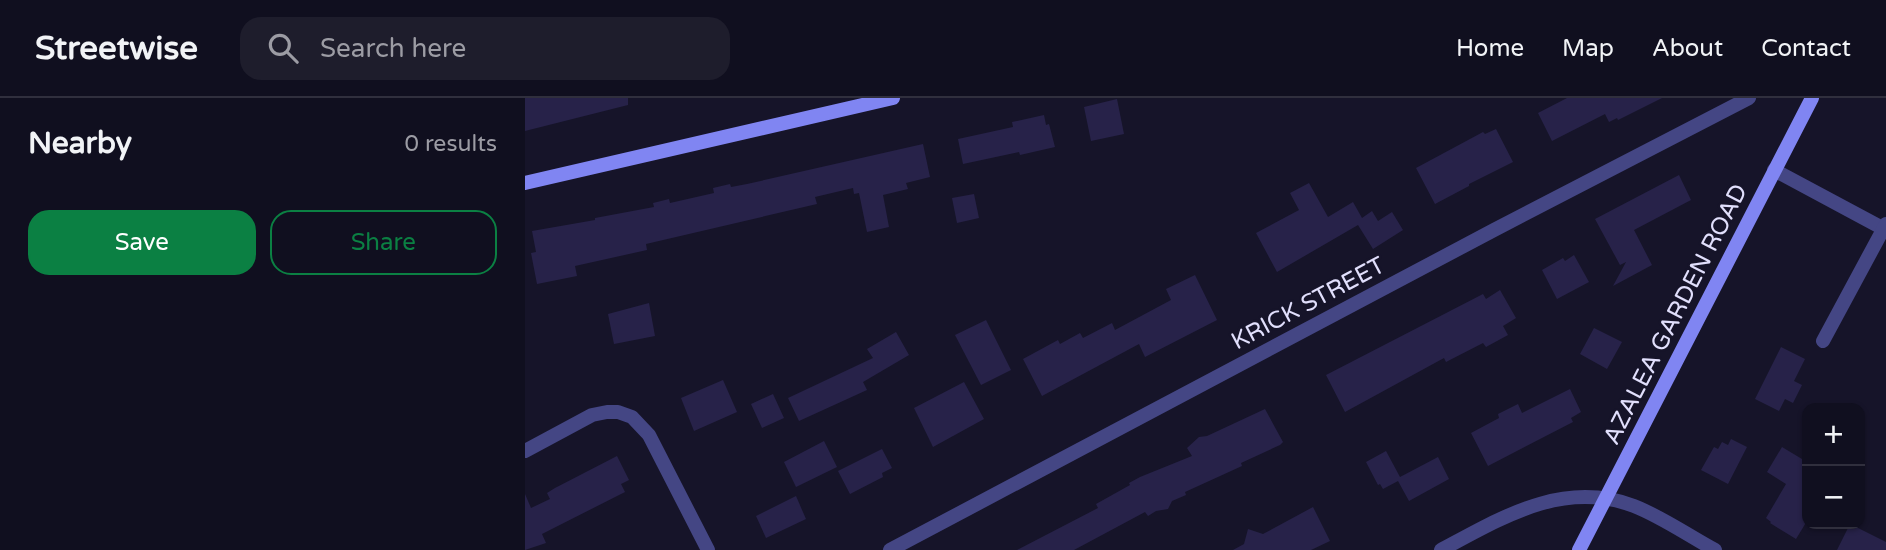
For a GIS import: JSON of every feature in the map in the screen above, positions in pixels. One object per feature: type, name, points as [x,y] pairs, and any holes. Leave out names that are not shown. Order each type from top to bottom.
[{"type":"main road","points":[[525,183],[893,98]]},
{"type":"main road","name":"AZALEA GARDEN ROAD","points":[[1579,550],[1812,98]]},
{"type":"street","name":"KRICK STREET","points":[[890,550],[1749,98]]},
{"type":"street","points":[[1774,170],[1885,228],[1823,341]]},
{"type":"street","points":[[525,451],[592,415],[618,412],[632,417],[649,435],[708,550]]},
{"type":"street","points":[[1441,550],[1513,512],[1535,503],[1564,498],[1605,499],[1634,506],[1715,550]]},
{"type":"building","points":[[525,98],[628,98],[628,105],[525,131]]},
{"type":"building","points":[[1567,98],[1662,98],[1618,120],[1617,118],[1609,122],[1605,114],[1552,141],[1538,113]]},
{"type":"building","points":[[1117,99],[1124,134],[1091,141],[1084,107]]},
{"type":"building","points":[[1044,115],[1055,147],[963,164],[958,139],[1013,127],[1012,122]]},
{"type":"building","points":[[1496,129],[1513,162],[1435,204],[1416,168],[1483,132],[1485,134]]},
{"type":"building","points":[[923,144],[930,177],[906,183],[908,189],[883,195],[889,227],[867,232],[859,193],[854,194],[853,188],[815,197],[817,204],[646,244],[647,250],[575,266],[577,276],[537,284],[531,253],[536,252],[532,231],[654,207],[653,203],[669,199],[670,203],[714,193],[713,188],[730,184],[731,187],[747,184]]},
{"type":"building","points":[[1679,175],[1691,200],[1634,230],[1652,265],[1613,286],[1626,262],[1620,265],[1595,219]]},
{"type":"building","points":[[1309,183],[1328,217],[1353,202],[1362,218],[1372,211],[1378,221],[1392,212],[1403,230],[1373,249],[1358,225],[1277,272],[1256,233],[1299,210],[1290,193]]},
{"type":"building","points":[[974,194],[979,218],[957,223],[952,198]]},
{"type":"building","points":[[1574,255],[1589,282],[1557,299],[1542,270]]},
{"type":"building","points":[[1195,275],[1217,320],[1145,357],[1139,344],[1042,396],[1023,359],[1058,340],[1060,344],[1080,333],[1083,338],[1112,323],[1115,330],[1171,300],[1166,289]]},
{"type":"building","points":[[1500,290],[1516,318],[1503,326],[1508,335],[1486,347],[1483,343],[1446,362],[1444,358],[1345,412],[1326,375],[1483,294],[1486,299]]},
{"type":"building","points":[[649,303],[655,336],[614,344],[608,314]]},
{"type":"building","points":[[986,320],[1011,370],[981,385],[955,335]]},
{"type":"building","points":[[1594,328],[1622,342],[1607,369],[1580,354]]},
{"type":"building","points":[[896,332],[909,355],[863,382],[867,390],[799,421],[788,398],[873,358],[867,349]]},
{"type":"building","points":[[1781,347],[1805,359],[1794,381],[1802,385],[1793,403],[1785,399],[1779,411],[1755,399]]},
{"type":"building","points":[[723,380],[737,412],[694,431],[681,398]]},
{"type":"building","points":[[964,382],[984,419],[933,447],[914,408]]},
{"type":"building","points":[[1570,389],[1581,412],[1571,418],[1573,422],[1488,466],[1471,433],[1518,404],[1522,413]]},
{"type":"building","points":[[773,394],[784,418],[762,428],[751,404]]},
{"type":"building","points":[[1265,409],[1283,442],[1241,463],[1242,466],[1185,492],[1186,495],[1172,501],[1168,509],[1148,516],[1145,512],[1074,550],[1017,550],[1098,508],[1096,504],[1140,477],[1192,456],[1187,448],[1199,437],[1207,436]]},
{"type":"building","points":[[1731,439],[1747,447],[1728,484],[1701,470],[1714,447],[1718,449],[1722,442],[1728,445]]},
{"type":"building","points":[[824,441],[837,467],[796,487],[784,462]]},
{"type":"building","points":[[1782,447],[1802,459],[1802,529],[1796,539],[1766,518],[1786,484],[1767,472]]},
{"type":"building","points":[[882,449],[892,468],[882,473],[883,477],[850,494],[838,471]]},
{"type":"building","points":[[1386,451],[1400,477],[1438,457],[1449,479],[1409,501],[1398,481],[1383,489],[1378,485],[1366,462]]},
{"type":"building","points":[[617,456],[629,480],[621,484],[625,492],[542,534],[546,543],[525,550],[525,494],[531,508],[550,499],[547,493],[555,488]]},
{"type":"building","points":[[796,496],[806,519],[766,538],[756,516]]},
{"type":"building","points":[[1313,507],[1330,541],[1311,550],[1233,550],[1244,544],[1248,529],[1263,534]]},
{"type":"building","points":[[1848,529],[1860,529],[1886,542],[1886,550],[1837,550]]}]
